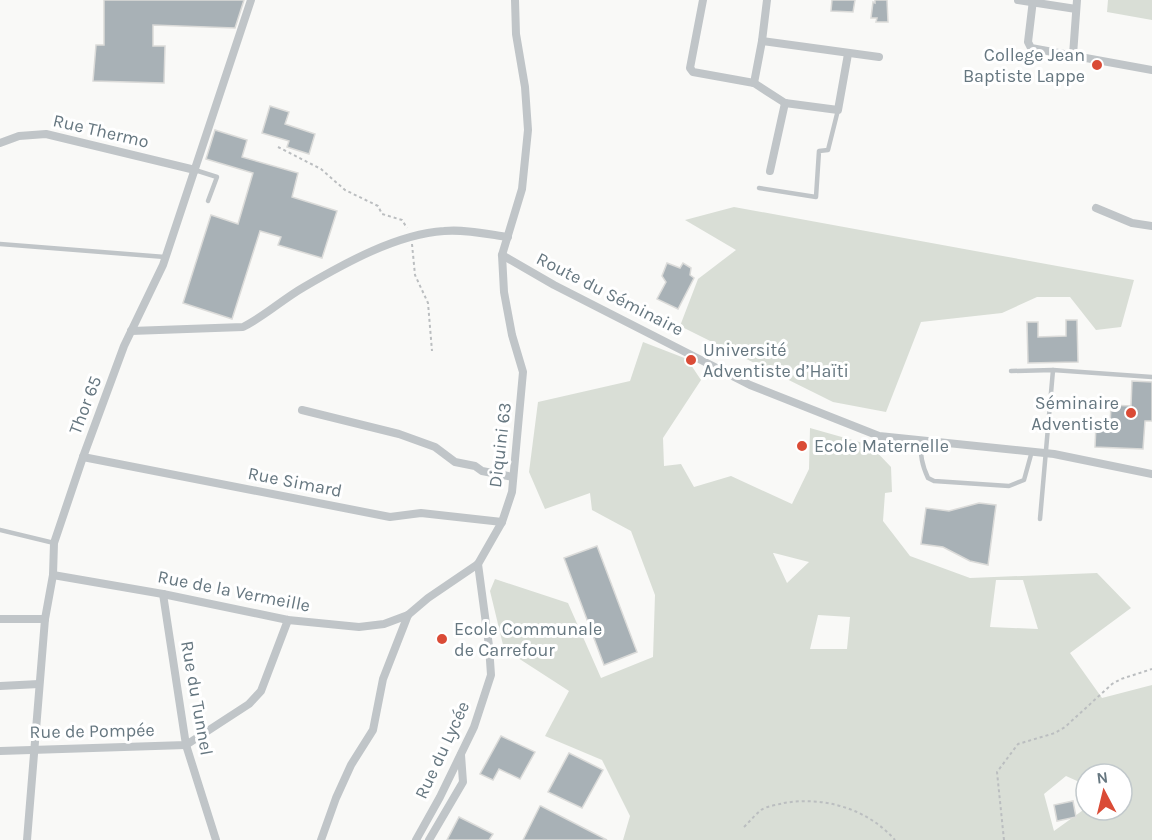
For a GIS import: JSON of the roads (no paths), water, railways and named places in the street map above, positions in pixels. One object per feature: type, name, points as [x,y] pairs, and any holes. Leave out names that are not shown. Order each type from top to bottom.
[{"type":"street","name":"Thor 65","points":[[27,840],[33,749],[45,619],[53,575],[54,543],[83,457],[131,331],[165,257],[251,0]]},
{"type":"street","name":"Diquini 63","points":[[321,840],[351,765],[373,730],[383,679],[408,615],[428,598],[478,564],[502,522],[508,505],[513,477],[523,372],[512,335],[504,292],[502,255],[522,189],[528,130],[514,0]]},
{"type":"street","points":[[704,0],[690,71],[754,83],[785,103],[838,110],[848,54]]},
{"type":"street","points":[[754,83],[767,0]]},
{"type":"street","points":[[1018,0],[1077,5],[1073,56]]},
{"type":"street","points":[[1033,2],[1029,45],[1032,48],[1152,70]]},
{"type":"street","points":[[762,41],[879,57]]},
{"type":"street","points":[[770,171],[785,103]]},
{"type":"street","name":"Rue Thermo","points":[[0,144],[19,136],[46,134],[195,170]]},
{"type":"street","points":[[1096,208],[1132,223],[1152,226]]},
{"type":"street","points":[[131,331],[243,327],[256,321],[303,287],[357,259],[411,235],[446,230],[508,237]]},
{"type":"street","name":"Route du Séminaire","points":[[502,255],[554,285],[750,384],[879,436],[1032,451],[1152,474]]},
{"type":"street","points":[[302,410],[399,434],[435,447],[455,462],[475,466],[482,471],[513,477]]},
{"type":"street","name":"Rue Simard","points":[[83,457],[390,517],[422,513],[502,522]]},
{"type":"street","name":"Rue du Lycée","points":[[416,840],[474,727],[491,675],[478,564]]},
{"type":"street","name":"Rue de la Vermeille","points":[[53,575],[163,594],[288,620],[358,627],[384,624],[408,615]]},
{"type":"street","name":"Rue du Tunnel","points":[[163,594],[186,745],[216,840]]},
{"type":"street","points":[[0,619],[45,619]]},
{"type":"street","points":[[186,745],[249,704],[261,691],[288,620]]},
{"type":"street","points":[[0,686],[39,684]]},
{"type":"street","name":"Rue de Pompée","points":[[0,751],[186,745]]},
{"type":"street","points":[[429,840],[463,782],[461,754]]},
{"type":"lane","points":[[759,188],[816,197],[819,151],[828,150],[838,110]]},
{"type":"lane","points":[[195,170],[217,177],[208,201]]},
{"type":"lane","points":[[0,244],[165,257]]},
{"type":"lane","points":[[1011,370],[1053,370],[1152,377]]},
{"type":"lane","points":[[1040,519],[1053,370]]},
{"type":"lane","points":[[921,440],[922,465],[928,478],[934,481],[1009,486],[1017,484],[1024,480],[1032,451]]},
{"type":"lane","points":[[0,530],[54,543]]},
{"type":"place","name":"College Jean Baptiste Lappe","points":[[1097,65]]},
{"type":"place","name":"Université Adventiste d’Haïti","points":[[691,360]]},
{"type":"place","name":"Séminaire Adventiste","points":[[1131,413]]},
{"type":"place","name":"Ecole Maternelle","points":[[802,446]]},
{"type":"place","name":"Ecole Communale de Carrefour","points":[[442,639]]}]
